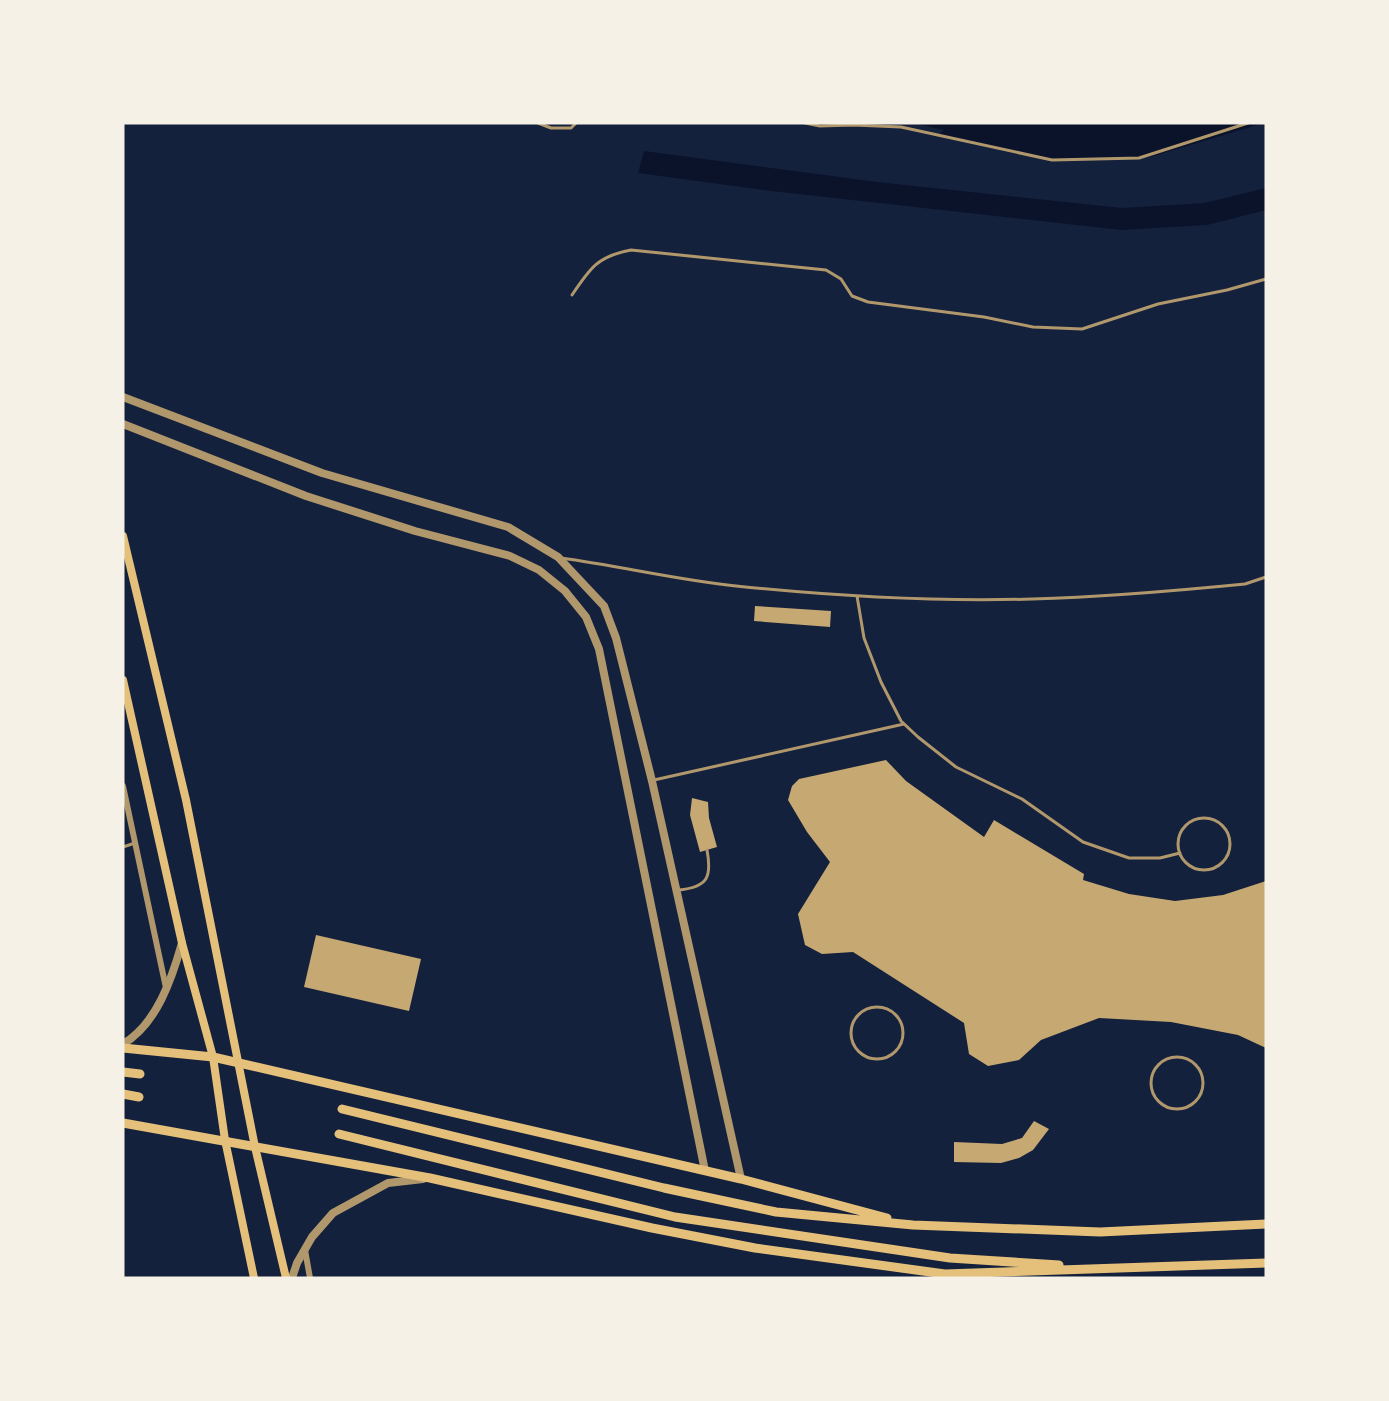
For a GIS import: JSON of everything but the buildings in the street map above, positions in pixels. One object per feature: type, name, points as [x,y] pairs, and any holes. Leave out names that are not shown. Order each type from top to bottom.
[{"type":"main road","points":[[123,536],[186,800],[255,1148],[286,1278]]},
{"type":"main road","points":[[123,680],[182,943],[213,1057],[225,1140],[254,1278]]},
{"type":"main road","points":[[123,1046],[213,1057],[741,1179],[913,1225]]},
{"type":"main road","points":[[123,1072],[140,1074]]},
{"type":"main road","points":[[123,1094],[139,1097]]},
{"type":"main road","points":[[342,1109],[664,1188],[776,1212],[913,1225],[1100,1232],[1266,1224]]},
{"type":"main road","points":[[123,1123],[430,1178],[652,1228],[754,1248],[945,1274],[1266,1263]]},
{"type":"main road","points":[[339,1134],[675,1217],[950,1258],[1113,1268]]},
{"type":"street","points":[[123,397],[322,474],[508,527],[558,557],[604,606],[616,638],[652,781],[741,1179]]},
{"type":"street","points":[[123,424],[306,496],[415,531],[510,556],[548,577],[565,591],[586,617],[599,649],[705,1172]]},
{"type":"street","points":[[123,786],[166,988]]},
{"type":"street","points":[[123,1046],[133,1038],[152,1015],[166,988],[182,943]]},
{"type":"street","points":[[292,1278],[297,1263],[312,1237],[333,1214],[388,1183],[430,1178]]},
{"type":"street","points":[[305,1250],[310,1278]]},
{"type":"lane","points":[[538,123],[551,128],[571,128],[576,123]]},
{"type":"lane","points":[[805,123],[820,126],[901,127],[1052,160],[1139,158],[1248,123]]},
{"type":"lane","points":[[572,295],[589,269],[613,254],[631,250],[826,270],[841,279],[852,296],[868,302],[984,317],[1033,327],[1082,329],[1158,304],[1227,290],[1266,279]]},
{"type":"lane","points":[[558,557],[733,586],[857,596],[1042,599],[1189,590],[1245,584],[1266,578]]},
{"type":"lane","points":[[857,596],[864,638],[881,682],[904,724],[956,767],[1022,799],[1083,842],[1129,858],[1160,858],[1180,853]]},
{"type":"lane","points":[[652,781],[904,724]]},
{"type":"lane","points":[[1196,819],[1213,819],[1221,824],[1230,838],[1227,856],[1215,867],[1198,869],[1190,866],[1180,853],[1179,836],[1183,829],[1196,819]]},
{"type":"lane","points":[[123,847],[135,843]]},
{"type":"lane","points":[[675,890],[694,889],[705,881],[710,868],[707,850]]},
{"type":"lane","points":[[877,1007],[893,1013],[899,1020],[903,1036],[895,1052],[879,1059],[871,1058],[857,1049],[851,1034],[855,1018],[861,1012],[877,1007]]},
{"type":"lane","points":[[1177,1057],[1186,1059],[1199,1070],[1203,1086],[1195,1101],[1188,1106],[1179,1108],[1163,1105],[1157,1099],[1151,1084],[1152,1075],[1162,1062],[1177,1057]]},
{"type":"water","points":[[866,123],[1264,123],[1150,157],[1052,160],[939,135],[944,130],[917,124]]},
{"type":"water","points":[[644,151],[877,182],[1122,208],[1204,203],[1266,188],[1266,210],[1207,225],[1121,230],[771,191],[638,173]]}]
